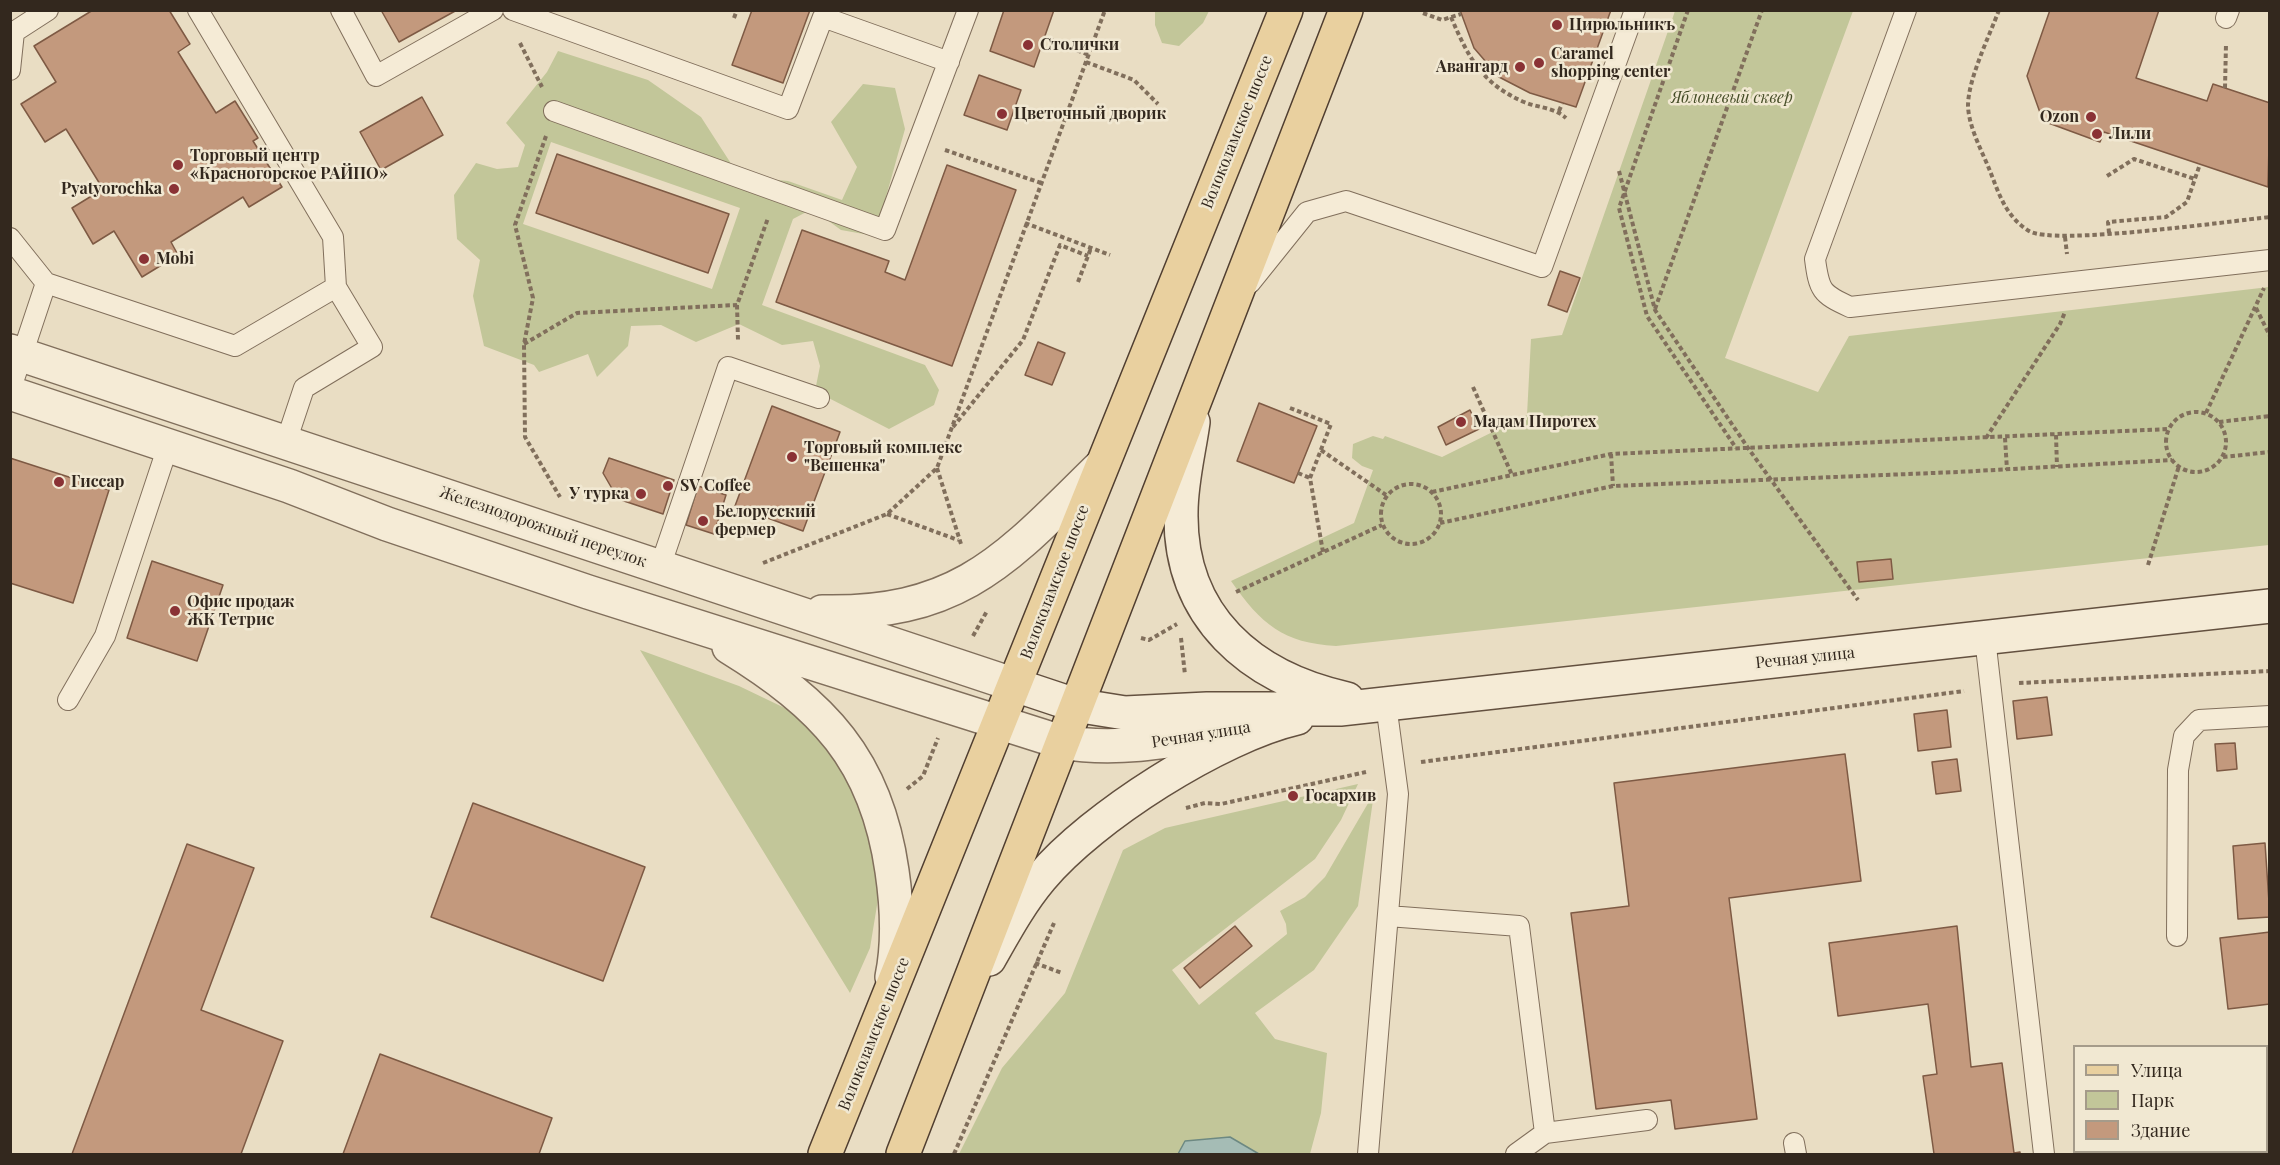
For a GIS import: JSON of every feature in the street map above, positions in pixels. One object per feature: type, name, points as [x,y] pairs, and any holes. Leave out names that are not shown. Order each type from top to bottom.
[{"type":"main road","name":"Волоколамское шоссе","points":[[825,1155],[1001,721],[1100,467],[1286,10]]},
{"type":"main road","points":[[903,1155],[1075,705],[1346,10]]},
{"type":"street","name":"Железнодорожный переулок","points":[[16,353],[1075,705]]},
{"type":"street","points":[[10,392],[289,486],[398,528],[697,627],[1001,721],[1061,742]]},
{"type":"street","points":[[1196,396],[1181,512],[1184,546],[1193,586],[1204,609],[1240,651],[1266,669],[1331,695],[1380,704]]},
{"type":"street","points":[[790,611],[863,613],[886,610],[927,601],[956,588],[998,563],[1100,467]]},
{"type":"street","name":"Речная улица","points":[[1061,742],[1088,747],[1126,747],[1380,704],[2270,606]]},
{"type":"street","points":[[697,627],[748,658],[825,720],[845,743],[870,785],[878,804],[889,847],[895,890],[897,928],[894,962],[883,1014]]},
{"type":"street","name":"Речная улица","points":[[1075,705],[1125,713],[1340,709]]},
{"type":"street","points":[[955,1019],[1012,918],[1041,879],[1066,851],[1132,801],[1196,759],[1270,724]]},
{"type":"lane","points":[[10,70],[14,32],[48,10]]},
{"type":"lane","points":[[198,10],[333,237],[336,287],[372,347],[304,388],[286,442]]},
{"type":"lane","points":[[340,10],[376,76],[493,10]]},
{"type":"lane","points":[[513,10],[788,109],[823,17],[949,62]]},
{"type":"lane","points":[[554,111],[885,230],[968,10]]},
{"type":"lane","points":[[1230,309],[1307,212],[1346,201],[1542,267],[1635,10]]},
{"type":"lane","points":[[1906,10],[1815,259],[1818,286],[1829,298],[1850,307],[2270,260]]},
{"type":"lane","points":[[10,238],[46,283],[235,346],[336,287]]},
{"type":"lane","points":[[10,392],[16,353],[46,283]]},
{"type":"lane","points":[[660,567],[728,367],[819,398]]},
{"type":"lane","points":[[68,700],[105,636],[168,446]]},
{"type":"lane","points":[[1985,638],[2044,1155]]},
{"type":"lane","points":[[1368,1155],[1398,794],[1380,704]]},
{"type":"lane","points":[[2177,936],[2178,771],[2184,736],[2199,720],[2270,716]]},
{"type":"lane","points":[[1388,916],[1519,926],[1545,1133]]},
{"type":"lane","points":[[1516,1155],[1545,1133],[1647,1120]]},
{"type":"path","points":[[734,18],[737,10]]},
{"type":"path","points":[[757,566],[887,514],[937,468],[1105,10]]},
{"type":"path","points":[[1688,10],[1619,208],[1647,316],[1736,448]]},
{"type":"path","points":[[1655,310],[1762,10]]},
{"type":"path","points":[[1999,10],[1973,82],[1968,105],[1970,121],[2004,206],[2031,232],[2065,237],[2270,217]]},
{"type":"path","points":[[1423,13],[1442,20],[1461,14]]},
{"type":"path","points":[[2225,88],[2228,14]]},
{"type":"path","points":[[1451,17],[1467,55],[1493,86],[1524,102],[1559,111],[1570,123]]},
{"type":"path","points":[[1049,39],[1089,55]]},
{"type":"path","points":[[519,41],[554,111],[515,225],[533,298],[524,344],[525,438],[564,504]]},
{"type":"path","points":[[1086,62],[1134,80],[1158,104]]},
{"type":"path","points":[[1559,111],[1562,104]]},
{"type":"path","points":[[919,140],[1041,183]]},
{"type":"path","points":[[2107,176],[2134,159],[2195,179]]},
{"type":"path","points":[[2109,233],[2108,222],[2166,217],[2187,202],[2200,164]]},
{"type":"path","points":[[1619,171],[1655,310],[1748,448],[1858,600]]},
{"type":"path","points":[[728,367],[738,338],[737,305],[777,191]]},
{"type":"path","points":[[1025,223],[1110,255]]},
{"type":"path","points":[[951,430],[1023,340],[1060,245],[1088,256]]},
{"type":"path","points":[[1078,282],[1091,248]]},
{"type":"path","points":[[524,344],[578,313],[737,305]]},
{"type":"path","points":[[2206,413],[2256,307],[2270,336]]},
{"type":"path","points":[[1986,438],[2060,324],[2066,308]]},
{"type":"path","points":[[1473,387],[1512,475]]},
{"type":"path","points":[[1290,408],[1331,424],[1310,478],[1323,552]]},
{"type":"path","points":[[2223,457],[2226,435],[2219,422],[2206,413],[2189,413],[2181,416],[2169,429],[2167,450],[2172,460],[2188,471],[2208,470],[2223,457],[2270,452]]},
{"type":"path","points":[[2219,422],[2270,416]]},
{"type":"path","points":[[1432,492],[1611,454],[2169,429]]},
{"type":"path","points":[[2055,435],[2057,467]]},
{"type":"path","points":[[2005,438],[2007,470]]},
{"type":"path","points":[[1321,450],[1386,495]]},
{"type":"path","points":[[1611,454],[1613,486]]},
{"type":"path","points":[[1440,523],[1613,486],[2007,470],[2172,460]]},
{"type":"path","points":[[2148,566],[2179,466]]},
{"type":"path","points":[[937,468],[958,540],[964,548]]},
{"type":"path","points":[[1298,473],[1310,478]]},
{"type":"path","points":[[1414,483],[1432,492],[1440,507],[1440,523],[1429,538],[1412,544],[1394,540],[1382,525],[1381,505],[1386,495],[1394,488],[1414,483]]},
{"type":"path","points":[[887,514],[958,540]]},
{"type":"path","points":[[1232,594],[1382,525]]},
{"type":"path","points":[[970,641],[992,604]]},
{"type":"path","points":[[1149,640],[1180,622],[1185,676]]},
{"type":"path","points":[[1178,811],[1205,803],[1221,804],[1394,766],[2044,680],[2270,671]]},
{"type":"path","points":[[899,796],[923,776],[940,732]]},
{"type":"path","points":[[954,1155],[1055,921]]},
{"type":"path","points":[[1035,963],[1062,973]]},
{"type":"green space","points":[[1155,10],[1209,11],[1203,23],[1179,46],[1162,43],[1155,25]]},
{"type":"green space","name":"Яблоневый сквер","points":[[1675,11],[1853,11],[1725,358],[1818,392],[1849,336],[2269,287],[2269,545],[1336,646],[1301,641],[1275,629],[1263,620],[1231,581],[1354,523],[1373,470],[1362,466],[1352,458],[1353,444],[1373,436],[1383,439],[1385,436],[1442,457],[1527,415],[1531,339],[1562,335]]},
{"type":"green space","points":[[558,51],[648,80],[701,117],[739,176],[788,181],[842,200],[857,167],[831,122],[863,84],[895,88],[905,129],[875,236],[841,230],[812,209],[793,219],[762,305],[925,365],[939,390],[934,405],[889,429],[815,391],[820,366],[813,341],[782,345],[739,324],[696,342],[661,325],[631,326],[628,346],[597,377],[588,354],[539,372],[534,365],[484,346],[473,296],[480,260],[457,239],[454,195],[476,163],[497,169],[518,167],[525,145],[506,123],[547,72]],"holes":[[[551,142],[740,208],[712,289],[523,224]]]},
{"type":"green space","points":[[640,650],[739,686],[791,711],[825,745],[865,805],[879,893],[870,948],[850,993]]},
{"type":"green space","points":[[1358,784],[1341,820],[1315,859],[1172,970],[1199,1005],[1287,934],[1286,924],[1280,911],[1305,897],[1325,877],[1374,793],[1358,906],[1314,970],[1255,1013],[1275,1039],[1327,1053],[1321,1113],[1310,1154],[1259,1154],[1230,1137],[1186,1141],[1178,1154],[959,1154],[1002,1068],[1065,993],[1123,850],[1165,828]]},
{"type":"water","points":[[1230,1137],[1259,1154],[1178,1154],[1185,1141]]},
{"type":"building","name":"Торговый центр «Красногорское РАЙПО»","points":[[93,10],[169,10],[190,44],[178,52],[216,113],[235,101],[258,138],[253,141],[282,187],[249,207],[243,197],[171,242],[178,255],[142,277],[114,231],[93,244],[72,208],[103,189],[66,129],[45,142],[21,104],[56,82],[34,46]]},
{"type":"building","points":[[381,10],[457,10],[399,42]]},
{"type":"building","points":[[752,10],[810,10],[783,83],[732,65]]},
{"type":"building","points":[[1004,10],[1054,10],[1034,67],[990,51]]},
{"type":"building","name":"Caramel shopping center","points":[[1460,10],[1611,10],[1576,107],[1530,93],[1499,77],[1474,48]]},
{"type":"building","points":[[2050,10],[2159,10],[2136,78],[2207,101],[2213,84],[2270,103],[2268,187],[2104,132],[2100,142],[2043,121],[2027,76]]},
{"type":"building","points":[[979,75],[1021,90],[1007,130],[964,115]]},
{"type":"building","points":[[422,97],[443,135],[381,170],[360,132]]},
{"type":"building","points":[[557,154],[729,214],[708,273],[536,213]]},
{"type":"building","points":[[947,165],[1016,190],[952,366],[776,302],[802,230],[889,261],[885,272],[905,280]]},
{"type":"building","points":[[1560,271],[1580,278],[1567,312],[1548,305]]},
{"type":"building","points":[[1038,342],[1065,353],[1052,385],[1025,375]]},
{"type":"building","points":[[1259,403],[1317,426],[1294,483],[1237,461]]},
{"type":"building","name":"Торговый комплекс \"Вешенка\"","points":[[772,406],[840,432],[803,531],[735,506]]},
{"type":"building","points":[[1470,410],[1479,429],[1446,445],[1438,427]]},
{"type":"building","points":[[10,458],[109,490],[73,603],[10,583]]},
{"type":"building","points":[[609,458],[674,480],[663,514],[618,499],[603,473]]},
{"type":"building","points":[[698,486],[726,495],[714,534],[686,525]]},
{"type":"building","points":[[1891,559],[1893,579],[1859,582],[1857,562]]},
{"type":"building","name":"Офис продаж ЖК Тетрис","points":[[152,561],[223,585],[197,661],[127,638]]},
{"type":"building","points":[[2047,697],[2052,735],[2017,739],[2013,701]]},
{"type":"building","points":[[1947,710],[1951,747],[1918,751],[1914,714]]},
{"type":"building","points":[[2235,743],[2237,769],[2217,771],[2215,744]]},
{"type":"building","points":[[1845,754],[1861,881],[1729,898],[1757,1119],[1675,1129],[1671,1100],[1596,1109],[1571,913],[1629,906],[1614,783]]},
{"type":"building","points":[[1957,759],[1961,791],[1936,794],[1932,762]]},
{"type":"building","points":[[473,803],[645,867],[603,981],[431,917]]},
{"type":"building","points":[[2265,843],[2270,917],[2238,919],[2233,846]]},
{"type":"building","points":[[187,844],[254,868],[201,1010],[283,1041],[241,1154],[72,1154]]},
{"type":"building","points":[[1235,926],[1252,946],[1200,988],[1184,968]]},
{"type":"building","points":[[1957,926],[1971,1067],[2002,1063],[2014,1153],[2020,1152],[2020,1154],[1934,1154],[1923,1076],[1937,1074],[1928,1004],[1838,1016],[1829,943]]},
{"type":"building","points":[[2270,932],[2270,1004],[2228,1009],[2220,938]]},
{"type":"building","points":[[380,1054],[552,1118],[539,1154],[343,1154]]},
{"type":"place","name":"Цирюльникъ","points":[[1557,25]]},
{"type":"place","name":"Столички","points":[[1028,45]]},
{"type":"place","name":"Caramel shopping center","points":[[1539,63]]},
{"type":"place","name":"Авангард","points":[[1520,67]]},
{"type":"place","name":"Цветочный дворик","points":[[1002,114]]},
{"type":"place","name":"Ozon","points":[[2091,117]]},
{"type":"place","name":"Лили","points":[[2097,134]]},
{"type":"place","name":"Торговый центр «Красногорское РАЙПО»","points":[[178,165]]},
{"type":"place","name":"Pyatyorochka","points":[[174,189]]},
{"type":"place","name":"Mobi","points":[[144,259]]},
{"type":"place","name":"Мадам Пиротех","points":[[1461,422]]},
{"type":"place","name":"Торговый комплекс \"Вешенка\"","points":[[792,457]]},
{"type":"place","name":"Гиссар","points":[[59,482]]},
{"type":"place","name":"SV Coffee","points":[[668,486]]},
{"type":"place","name":"У турка","points":[[641,494]]},
{"type":"place","name":"Белорусский фермер","points":[[703,521]]},
{"type":"place","name":"Офис продаж ЖК Тетрис","points":[[175,611]]},
{"type":"place","name":"Госархив","points":[[1293,796]]}]
